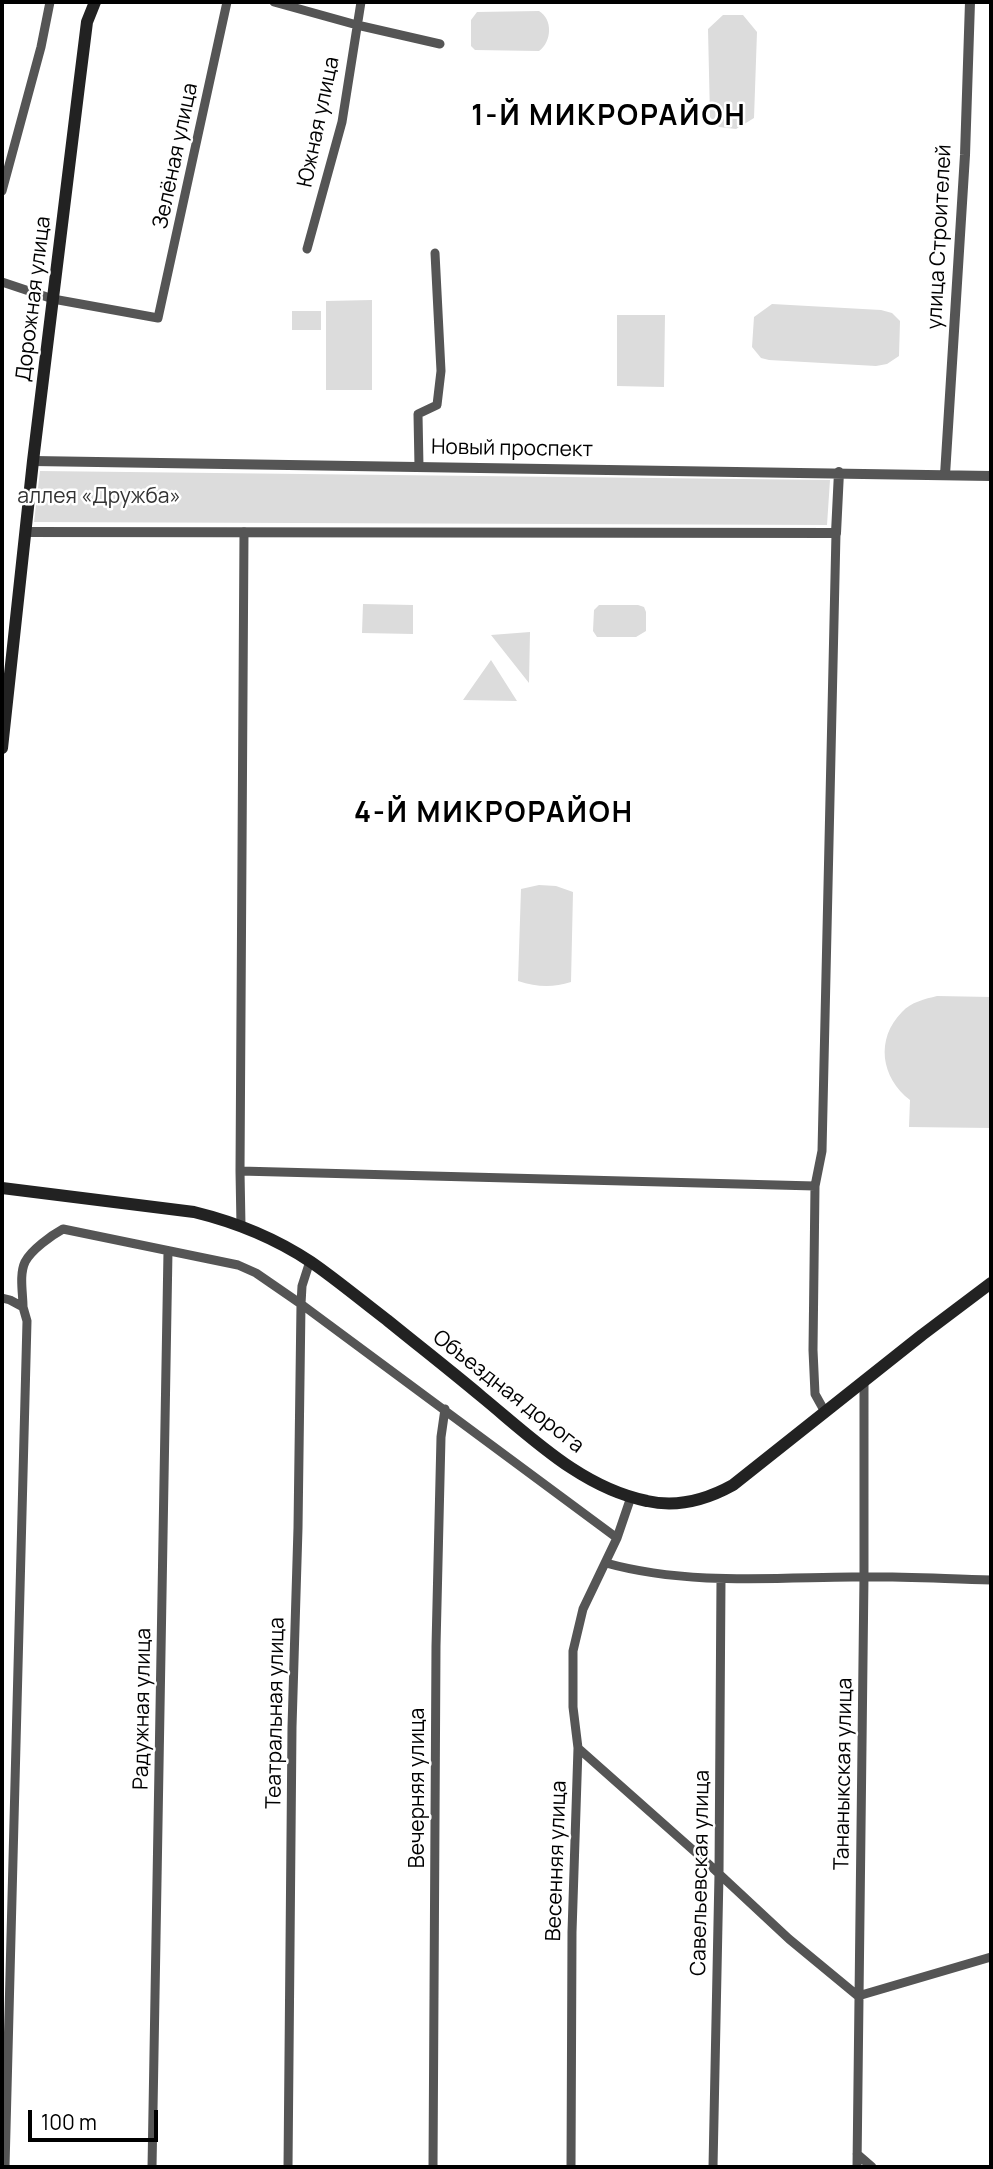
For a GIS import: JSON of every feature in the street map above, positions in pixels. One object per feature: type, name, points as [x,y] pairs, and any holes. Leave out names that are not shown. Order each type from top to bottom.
[{"type":"main road","points":[[81,2],[87,22]]},
{"type":"main road","points":[[87,22],[95,2]]},
{"type":"main road","name":"Дорожная улица","points":[[2,748],[33,461],[87,22]]},
{"type":"main road","name":"Объездная дорога","points":[[2,1188],[194,1212],[241,1226],[276,1241],[310,1261],[467,1384],[540,1446],[588,1479],[631,1497],[659,1504],[686,1503],[717,1494],[733,1485],[991,1283]]},
{"type":"street","points":[[2,191],[41,47],[50,2]]},
{"type":"street","name":"Зелёная улица","points":[[53,299],[158,318],[227,2]]},
{"type":"street","points":[[274,2],[440,44]]},
{"type":"street","name":"Южная улица","points":[[307,249],[342,122],[361,2]]},
{"type":"street","name":"улица Строителей","points":[[945,475],[965,164],[970,2]]},
{"type":"street","points":[[419,467],[418,414],[437,405],[442,371],[435,253]]},
{"type":"street","points":[[2,282],[53,299]]},
{"type":"street","name":"Новый проспект","points":[[33,461],[991,476]]},
{"type":"street","points":[[825,1412],[815,1394],[814,1381],[815,1186],[822,1141],[839,472]]},
{"type":"street","points":[[25,532],[836,533]]},
{"type":"street","points":[[241,1226],[244,532]]},
{"type":"street","points":[[240,1171],[815,1186]]},
{"type":"street","points":[[5,2167],[27,1321],[23,1307],[22,1279],[26,1261],[63,1228],[238,1265],[256,1273],[445,1409],[617,1538]]},
{"type":"street","name":"Радужная улица","points":[[152,2167],[168,1251]]},
{"type":"street","name":"Театральная улица","points":[[288,2167],[292,1727],[301,1304],[302,1286],[310,1261]]},
{"type":"street","points":[[6,1299],[23,1307]]},
{"type":"street","name":"Тананыкская улица","points":[[857,2167],[864,1381]]},
{"type":"street","name":"Вечерняя улица","points":[[433,2167],[436,1646],[440,1437],[445,1409]]},
{"type":"street","name":"Весенняя улица","points":[[571,2167],[572,1932],[578,1748],[573,1707],[573,1651],[583,1609],[617,1538],[631,1497]]},
{"type":"street","points":[[606,1563],[635,1571],[721,1579],[864,1576],[991,1580]]},
{"type":"street","name":"Савельевская улица","points":[[713,2167],[721,1579]]},
{"type":"street","points":[[578,1748],[789,1939],[858,1996],[991,1957]]},
{"type":"street","points":[[857,2154],[872,2167]]},
{"type":"green space","points":[[539,11],[547,19],[549,31],[546,42],[539,51],[475,50],[471,46],[471,20],[477,12]]},
{"type":"green space","points":[[723,15],[743,15],[757,32],[754,118],[736,129],[719,127],[710,117],[708,29]]},
{"type":"green space","points":[[372,300],[372,390],[326,390],[326,301]]},
{"type":"green space","points":[[772,304],[881,310],[892,313],[900,321],[899,356],[887,364],[876,366],[761,358],[752,347],[754,317]]},
{"type":"green space","points":[[292,311],[321,311],[321,330],[292,330]]},
{"type":"green space","points":[[617,315],[665,315],[664,387],[617,386]]},
{"type":"green space","name":"аллея «Дружба»","points":[[40,471],[830,480],[827,525],[34,522]]},
{"type":"green space","points":[[363,604],[413,605],[413,634],[362,633]]},
{"type":"green space","points":[[599,605],[644,607],[646,631],[636,637],[597,637],[593,631],[594,610]]},
{"type":"green space","points":[[530,632],[529,683],[491,635]]},
{"type":"green space","points":[[491,660],[517,701],[463,700]]},
{"type":"green space","points":[[539,885],[556,886],[573,892],[571,982],[544,986],[518,981],[521,889]]},
{"type":"green space","points":[[937,996],[991,997],[991,1128],[909,1127],[910,1100],[893,1081],[885,1058],[885,1046],[893,1023],[902,1012],[914,1003]]},
{"type":"district","name":"1-Й МИКРОРАЙОН","points":[[609,117]]},
{"type":"district","name":"4-Й МИКРОРАЙОН","points":[[494,814]]}]
